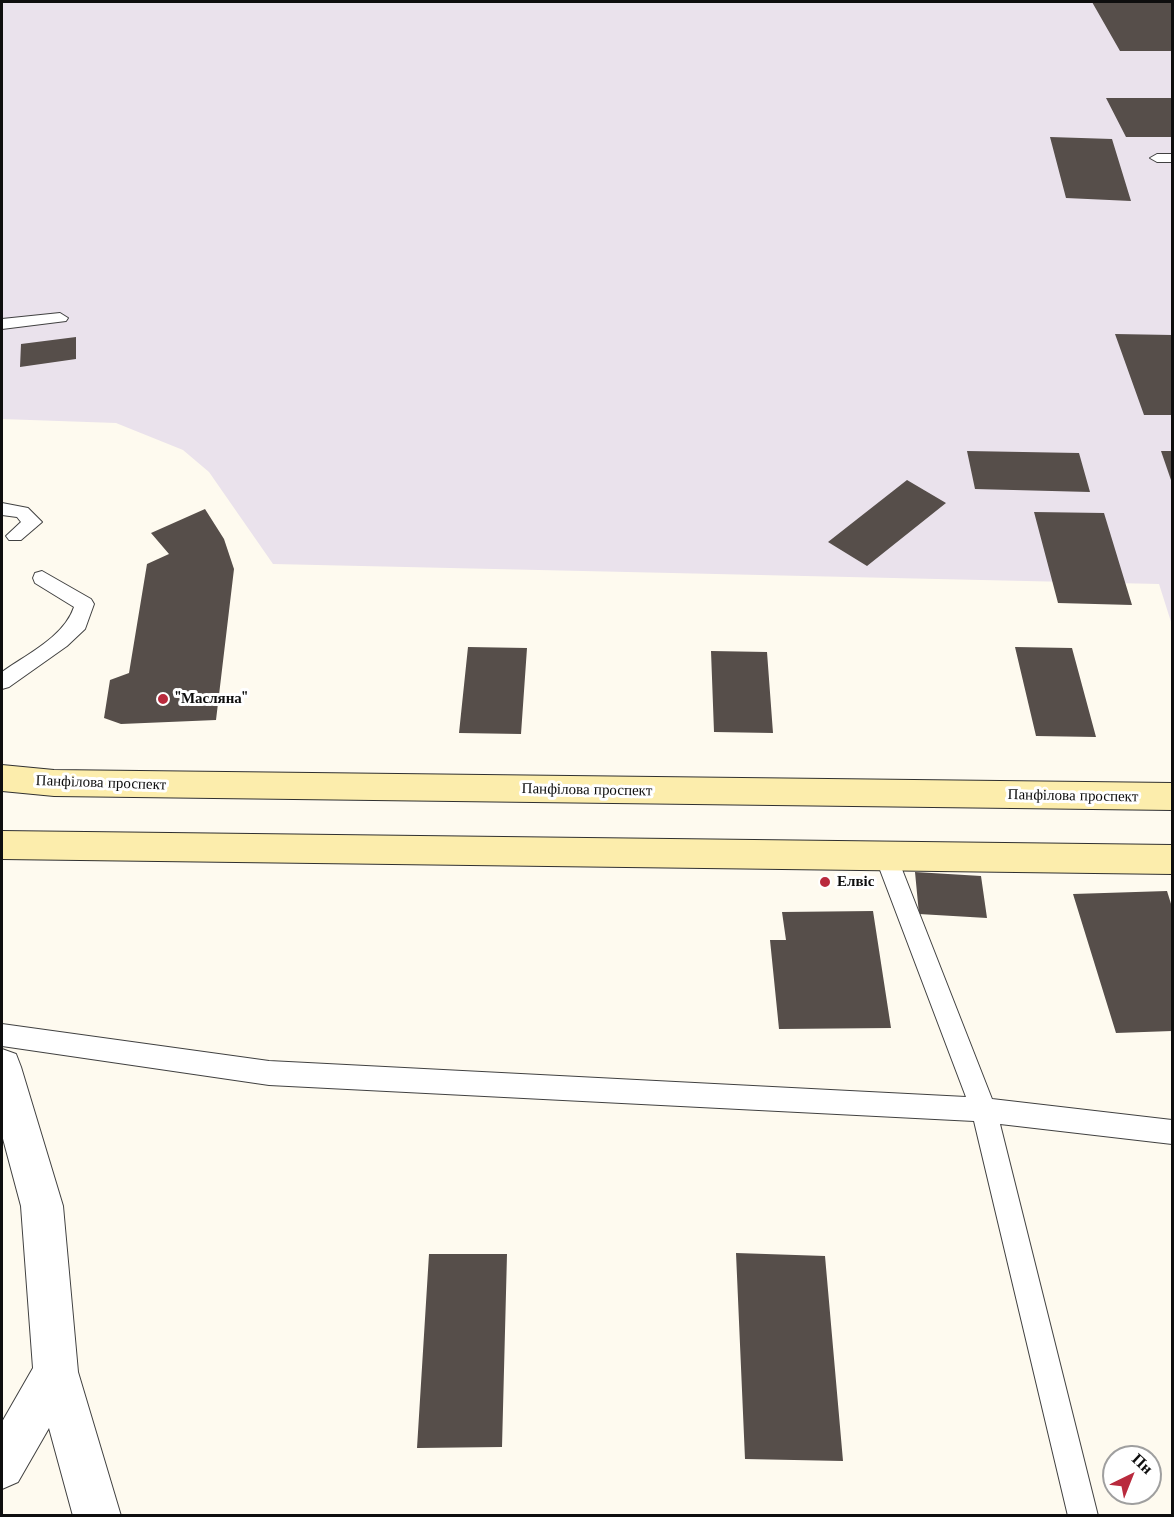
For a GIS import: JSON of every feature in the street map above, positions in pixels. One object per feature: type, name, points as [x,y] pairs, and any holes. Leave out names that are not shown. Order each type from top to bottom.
[{"type":"main road","name":"Панфілова проспект","points":[[2,778],[54,783],[1173,797]]},
{"type":"main road","points":[[2,845],[885,854],[1173,860]]},
{"type":"street","points":[[2,1067],[42,1206],[56,1372],[97,1515]]},
{"type":"street","points":[[2,1466],[56,1372]]},
{"type":"lane","points":[[1157,158],[1173,158]]},
{"type":"lane","points":[[2,324],[60,318]]},
{"type":"lane","points":[[2,509],[22,512],[33,522],[15,536]]},
{"type":"lane","points":[[2,682],[60,641],[78,624],[84,604],[42,578]]},
{"type":"lane","points":[[885,854],[984,1110],[1083,1515]]},
{"type":"lane","points":[[2,1035],[269,1073],[984,1110],[1173,1132]]},
{"type":"shaded area","points":[[2,2],[1172,2],[1172,625],[1159,584],[273,564],[209,472],[183,450],[116,423],[2,419]]},
{"type":"building","points":[[1092,2],[1172,2],[1172,51],[1120,51]]},
{"type":"building","points":[[1106,98],[1172,98],[1172,137],[1126,137]]},
{"type":"building","points":[[1050,137],[1112,139],[1131,201],[1066,198]]},
{"type":"building","points":[[1115,334],[1172,335],[1172,415],[1144,415]]},
{"type":"building","points":[[76,337],[76,359],[20,367],[21,344]]},
{"type":"building","points":[[967,451],[1079,453],[1090,492],[975,489]]},
{"type":"building","points":[[1161,451],[1172,451],[1172,483]]},
{"type":"building","points":[[907,480],[946,503],[867,566],[828,542]]},
{"type":"building","points":[[205,509],[224,539],[234,569],[216,720],[121,724],[104,718],[110,680],[129,673],[147,564],[169,554],[151,533]]},
{"type":"building","points":[[1034,512],[1104,513],[1132,605],[1058,603]]},
{"type":"building","points":[[468,647],[527,648],[521,734],[459,733]]},
{"type":"building","points":[[1015,647],[1072,648],[1096,737],[1036,736]]},
{"type":"building","points":[[711,651],[767,652],[773,733],[714,732]]},
{"type":"building","points":[[915,872],[981,876],[987,918],[919,914]]},
{"type":"building","points":[[1167,891],[1172,907],[1172,1031],[1116,1033],[1073,894]]},
{"type":"building","points":[[873,911],[891,1028],[779,1029],[770,940],[786,940],[782,912]]},
{"type":"building","points":[[736,1253],[825,1256],[843,1461],[745,1459]]},
{"type":"building","points":[[429,1254],[507,1254],[502,1447],[417,1448]]},
{"type":"place","name":"\"Масляна\"","points":[[163,699]]},
{"type":"place","name":"Елвіс","points":[[825,882]]}]
